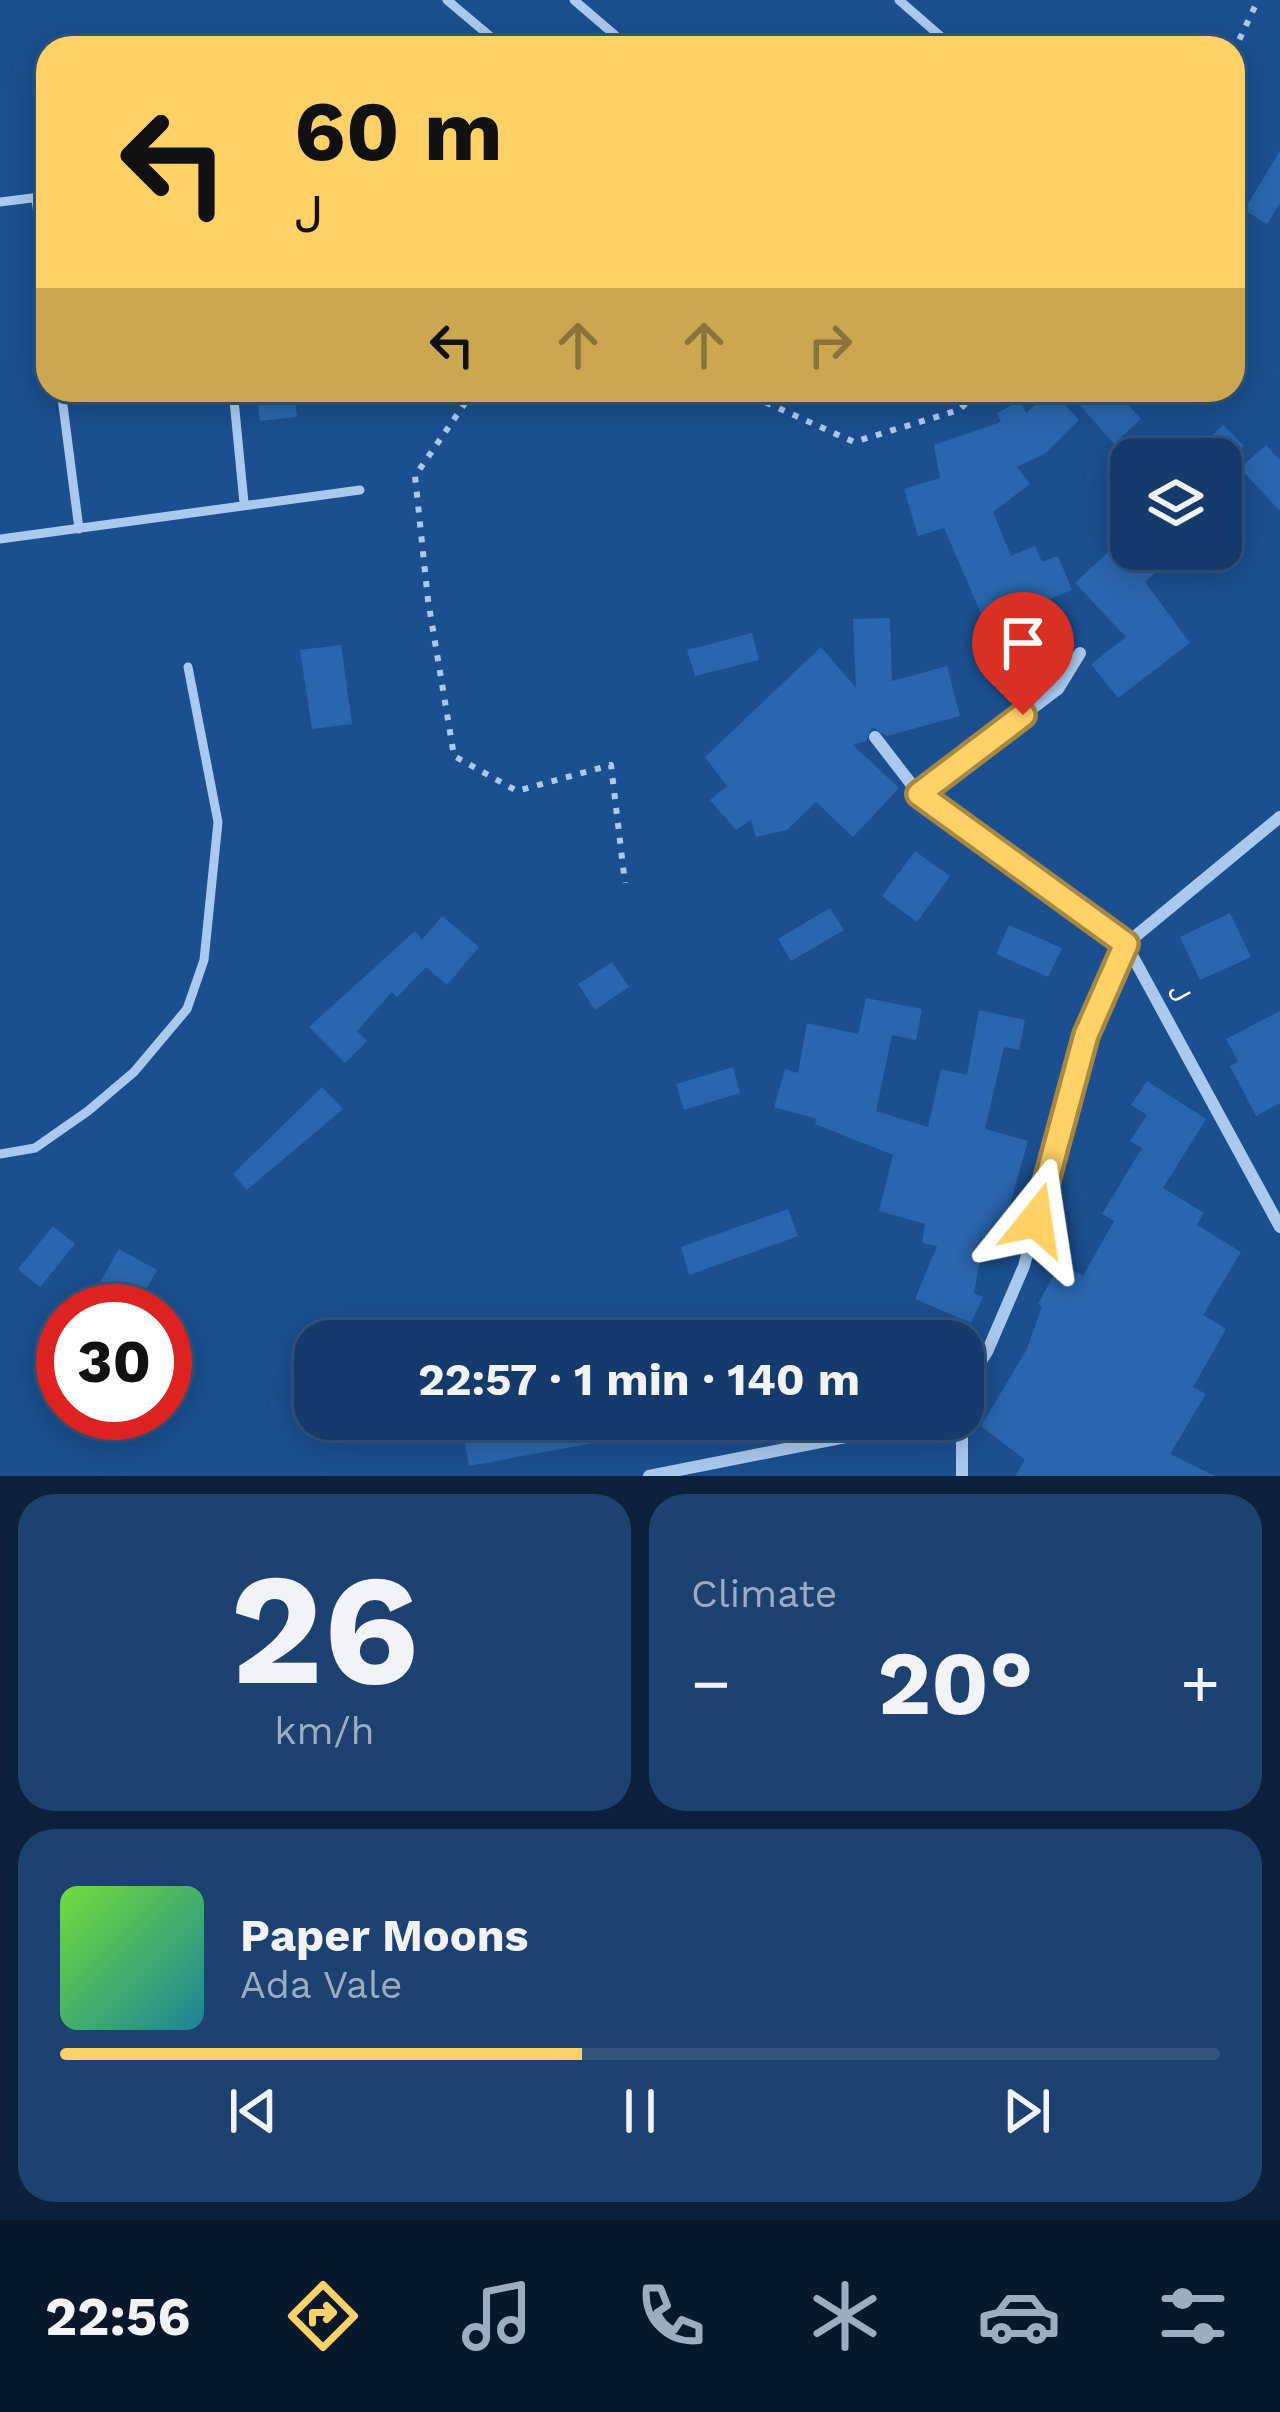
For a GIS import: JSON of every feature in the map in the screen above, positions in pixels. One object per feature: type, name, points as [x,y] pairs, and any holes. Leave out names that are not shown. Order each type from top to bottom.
[{"type":"street","points":[[919,794],[1058,688],[1080,653]]},
{"type":"street","name":"J","points":[[875,737],[919,794],[1126,944],[1280,1227]]},
{"type":"street","points":[[984,1356],[1024,1266],[1086,1035],[1126,944],[1280,817]]},
{"type":"street","points":[[649,1476],[831,1440]]},
{"type":"street","points":[[962,1440],[962,1476]]},
{"type":"lane","points":[[447,0],[490,36]]},
{"type":"lane","points":[[574,0],[616,36]]},
{"type":"lane","points":[[899,0],[940,36]]},
{"type":"lane","points":[[0,202],[36,199]]},
{"type":"lane","points":[[63,402],[79,529]]},
{"type":"lane","points":[[234,402],[244,502]]},
{"type":"lane","points":[[0,539],[244,502],[360,490]]},
{"type":"lane","points":[[0,1154],[35,1148],[88,1111],[134,1072],[187,1010],[205,960],[218,822],[188,667]]},
{"type":"path","points":[[1241,36],[1258,0]]},
{"type":"path","points":[[466,402],[415,476],[454,756],[517,790],[611,766],[626,883]]},
{"type":"path","points":[[765,402],[854,442],[959,410],[967,402]]},
{"type":"building","points":[[1280,151],[1280,203],[1267,224],[1245,208]]},
{"type":"building","points":[[258,402],[295,402],[297,417],[260,421]]},
{"type":"building","points":[[1018,402],[1026,413],[1038,402],[1062,402],[1079,420],[1046,453],[1017,467],[1030,484],[993,512],[1011,556],[1035,546],[1042,562],[1058,556],[1072,590],[1036,605],[1055,655],[1007,673],[944,528],[918,536],[904,489],[940,478],[934,445],[1001,422],[997,413]]},
{"type":"building","points":[[1079,402],[1126,402],[1141,419],[1120,438],[1110,439]]},
{"type":"building","points":[[1223,425],[1236,438],[1210,438]]},
{"type":"building","points":[[1266,445],[1280,460],[1280,511],[1242,470]]},
{"type":"building","points":[[1110,550],[1110,570],[1158,570],[1145,582],[1190,643],[1118,698],[1091,664],[1126,637],[1075,583]]},
{"type":"building","points":[[890,618],[892,681],[947,666],[960,716],[887,736],[872,727],[866,741],[853,745],[899,788],[853,837],[816,802],[787,830],[756,837],[751,820],[736,830],[710,800],[727,786],[705,757],[821,647],[856,688],[853,619]]},
{"type":"building","points":[[752,633],[759,660],[695,676],[687,650]]},
{"type":"building","points":[[341,645],[352,724],[312,729],[300,650]]},
{"type":"building","points":[[915,851],[950,876],[917,922],[882,896]]},
{"type":"building","points":[[830,908],[844,930],[791,961],[778,939]]},
{"type":"building","points":[[1230,913],[1251,957],[1200,980],[1180,937]]},
{"type":"building","points":[[442,916],[479,947],[447,985],[426,967],[397,997],[392,992],[357,1031],[367,1041],[345,1063],[309,1027],[415,931],[422,940]]},
{"type":"building","points":[[1009,925],[1062,948],[1048,977],[996,954]]},
{"type":"building","points":[[612,962],[629,987],[595,1010],[578,984]]},
{"type":"building","points":[[866,998],[922,1009],[916,1040],[892,1035],[876,1111],[928,1127],[941,1069],[967,1075],[979,1010],[1025,1020],[1019,1050],[1004,1047],[985,1129],[1028,1141],[1000,1240],[984,1237],[974,1293],[983,1297],[972,1320],[915,1299],[937,1246],[922,1243],[925,1224],[879,1211],[893,1155],[815,1124],[817,1119],[774,1107],[785,1069],[798,1073],[807,1023],[858,1034]]},
{"type":"building","points":[[1280,1011],[1280,1103],[1256,1116],[1230,1066],[1238,1061],[1226,1039]]},
{"type":"building","points":[[733,1067],[740,1093],[684,1110],[676,1084]]},
{"type":"building","points":[[1147,1081],[1206,1119],[1163,1188],[1204,1213],[1197,1225],[1241,1252],[1203,1315],[1226,1329],[1193,1387],[1206,1394],[1170,1454],[1215,1476],[1015,1476],[1025,1460],[984,1428],[984,1421],[1027,1349],[1042,1306],[1038,1304],[1060,1263],[1083,1276],[1114,1221],[1102,1214],[1142,1148],[1130,1141],[1147,1115],[1131,1105]]},
{"type":"building","points":[[322,1087],[343,1109],[247,1190],[233,1174]]},
{"type":"building","points":[[788,1209],[798,1236],[689,1275],[681,1247]]},
{"type":"building","points":[[53,1226],[75,1244],[42,1284],[18,1269]]},
{"type":"building","points":[[119,1249],[157,1270],[149,1284],[99,1284]]},
{"type":"building","points":[[464,1440],[610,1440],[469,1466]]},
{"type":"route","points":[[1023,715],[919,794],[1126,944],[1086,1035],[1036,1220]]}]
